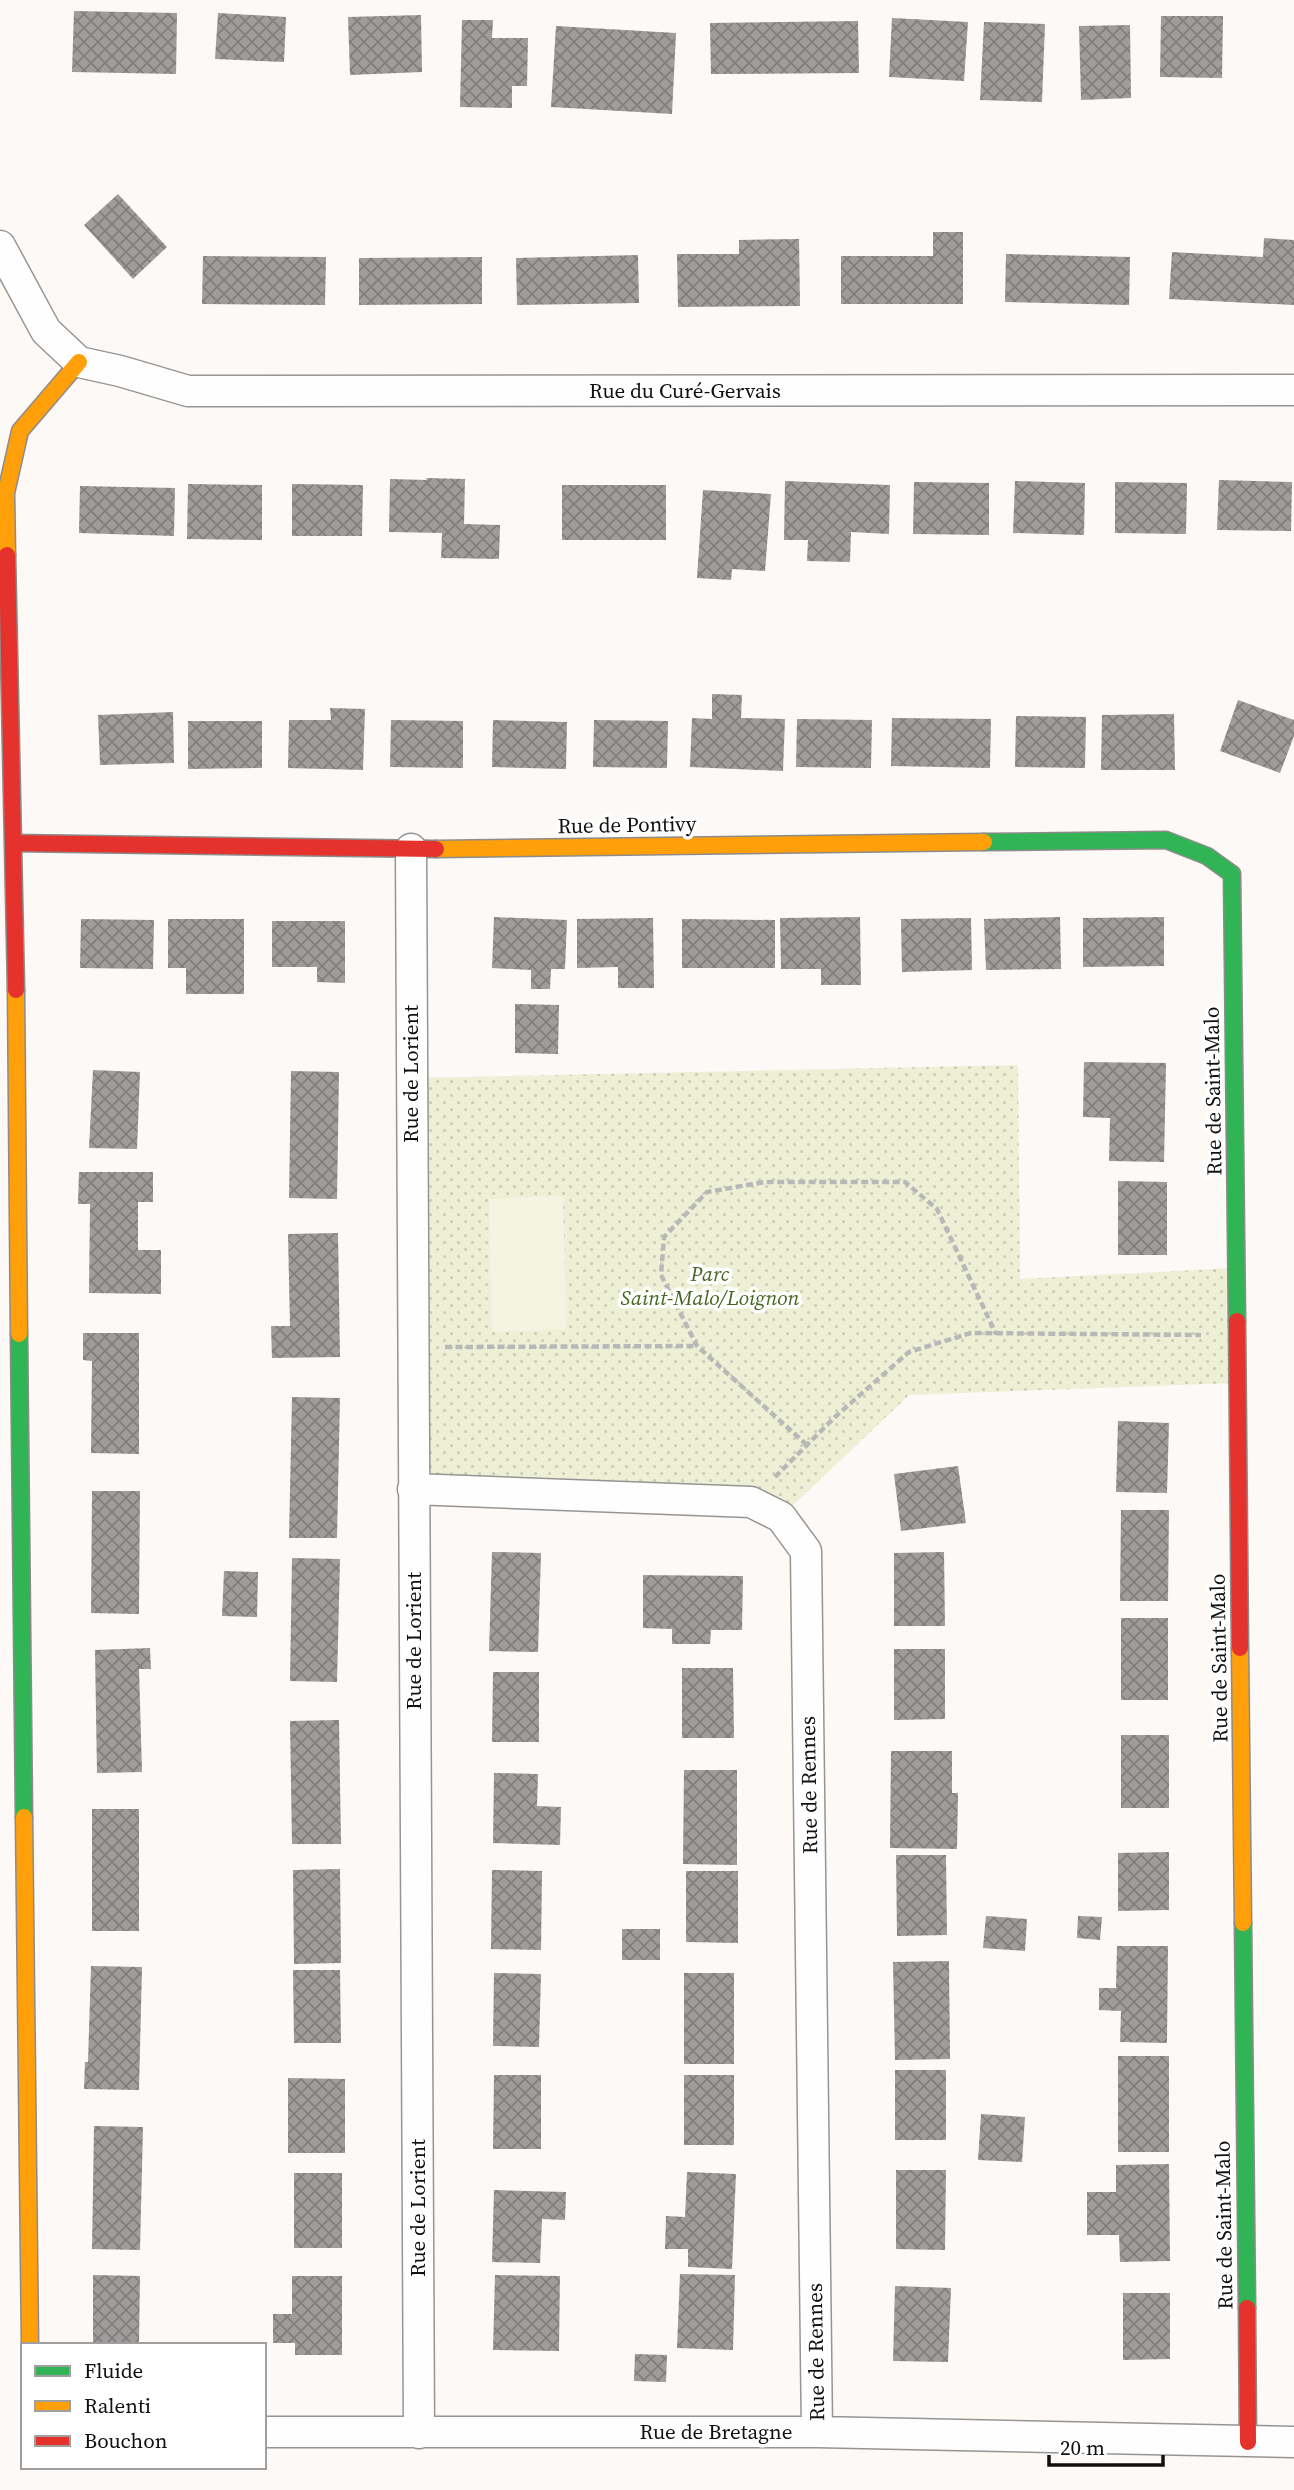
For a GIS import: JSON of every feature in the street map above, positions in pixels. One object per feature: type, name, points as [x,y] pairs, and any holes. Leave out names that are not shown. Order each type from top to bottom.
[{"type":"street","points":[[0,246],[46,331],[79,362],[20,431],[6,493],[14,843],[30,2343]]},
{"type":"street","name":"Rue du Curé-Gervais","points":[[79,362],[188,391],[1294,390]]},
{"type":"street","name":"Rue de Pontivy","points":[[14,843],[411,849],[1166,840],[1207,856],[1232,874]]},
{"type":"street","name":"Rue de Lorient","points":[[411,849],[419,2433]]},
{"type":"street","name":"Rue de Saint-Malo","points":[[1232,874],[1248,2442]]},
{"type":"street","name":"Rue de Rennes","points":[[413,1489],[751,1502],[781,1517],[806,1550],[817,2432]]},
{"type":"street","name":"Rue de Bretagne","points":[[266,2432],[817,2432],[1294,2442]]},
{"type":"path","points":[[807,1445],[696,1346],[662,1276],[664,1237],[707,1192],[765,1182],[905,1182],[937,1209],[996,1334]]},
{"type":"path","points":[[751,1502],[836,1416],[909,1352],[971,1334],[1237,1335]]},
{"type":"path","points":[[413,1347],[696,1346]]},
{"type":"green space","name":"Parc Saint-Malo/Loignon","points":[[1018,1065],[1020,1279],[1235,1268],[1237,1383],[909,1395],[781,1517],[413,1489],[411,1078]]},
{"type":"green space","points":[[563,1196],[566,1329],[492,1332],[489,1199]]},
{"type":"building","points":[[74,11],[177,13],[176,74],[72,72]]},
{"type":"building","points":[[218,13],[286,17],[284,62],[215,59]]},
{"type":"building","points":[[421,15],[422,72],[350,75],[348,17]]},
{"type":"building","points":[[1161,16],[1223,16],[1222,78],[1160,77]]},
{"type":"building","points":[[892,18],[968,22],[964,81],[889,77]]},
{"type":"building","points":[[462,20],[493,20],[492,38],[528,38],[527,86],[512,86],[512,108],[460,107]]},
{"type":"building","points":[[858,21],[859,73],[711,74],[710,23]]},
{"type":"building","points":[[984,22],[1045,24],[1042,102],[980,100]]},
{"type":"building","points":[[1130,25],[1131,98],[1081,100],[1079,26]]},
{"type":"building","points":[[556,26],[676,33],[672,114],[551,107]]},
{"type":"building","points":[[118,194],[167,247],[133,279],[84,225]]},
{"type":"building","points":[[933,232],[963,232],[963,304],[841,304],[841,256],[933,256]]},
{"type":"building","points":[[1264,238],[1294,240],[1294,305],[1169,299],[1172,252],[1263,257]]},
{"type":"building","points":[[799,239],[800,306],[678,307],[677,254],[739,254],[739,240]]},
{"type":"building","points":[[1006,254],[1130,257],[1129,305],[1005,302]]},
{"type":"building","points":[[638,255],[639,303],[517,305],[516,258]]},
{"type":"building","points":[[203,256],[326,257],[325,305],[202,304]]},
{"type":"building","points":[[482,257],[482,304],[359,305],[359,258]]},
{"type":"building","points":[[426,478],[465,479],[464,524],[500,525],[499,559],[441,558],[442,533],[389,532],[390,479],[427,480]]},
{"type":"building","points":[[1219,480],[1292,482],[1291,531],[1217,530]]},
{"type":"building","points":[[785,481],[890,485],[889,534],[851,532],[850,562],[807,561],[808,540],[784,540]]},
{"type":"building","points":[[1015,481],[1085,483],[1084,535],[1013,533]]},
{"type":"building","points":[[914,482],[989,483],[989,535],[913,534]]},
{"type":"building","points":[[1115,482],[1187,483],[1186,534],[1115,533]]},
{"type":"building","points":[[188,484],[262,485],[262,540],[187,539]]},
{"type":"building","points":[[292,484],[363,485],[362,536],[292,536]]},
{"type":"building","points":[[562,485],[666,485],[666,540],[562,540]]},
{"type":"building","points":[[80,486],[175,488],[174,536],[79,533]]},
{"type":"building","points":[[703,490],[771,494],[765,571],[732,569],[731,580],[697,578]]},
{"type":"building","points":[[712,694],[742,695],[741,718],[785,719],[783,771],[690,767],[692,718],[712,719]]},
{"type":"building","points":[[1238,700],[1294,720],[1294,736],[1280,773],[1220,751]]},
{"type":"building","points":[[330,708],[365,709],[363,770],[288,768],[289,720],[331,720]]},
{"type":"building","points":[[173,712],[174,763],[100,765],[98,715]]},
{"type":"building","points":[[1174,714],[1175,770],[1101,770],[1102,715]]},
{"type":"building","points":[[1016,716],[1086,717],[1085,768],[1015,767]]},
{"type":"building","points":[[892,718],[991,719],[990,768],[891,766]]},
{"type":"building","points":[[797,719],[872,720],[871,768],[796,767]]},
{"type":"building","points":[[391,720],[463,721],[463,768],[390,767]]},
{"type":"building","points":[[493,720],[567,722],[566,769],[492,767]]},
{"type":"building","points":[[594,720],[668,721],[667,768],[593,767]]},
{"type":"building","points":[[188,721],[262,721],[262,768],[188,769]]},
{"type":"building","points":[[494,917],[567,920],[565,969],[551,969],[550,989],[531,989],[531,970],[492,968]]},
{"type":"building","points":[[860,917],[861,985],[821,985],[821,969],[781,969],[780,918]]},
{"type":"building","points":[[1060,917],[1061,969],[986,970],[984,919]]},
{"type":"building","points":[[1164,917],[1164,966],[1083,967],[1083,918]]},
{"type":"building","points":[[653,918],[654,988],[618,988],[618,967],[577,968],[577,919]]},
{"type":"building","points":[[971,918],[972,970],[902,972],[901,919]]},
{"type":"building","points":[[81,919],[154,920],[153,969],[80,968]]},
{"type":"building","points":[[168,919],[244,919],[244,994],[186,994],[186,968],[168,968]]},
{"type":"building","points":[[682,919],[775,920],[775,968],[682,968]]},
{"type":"building","points":[[272,921],[345,921],[345,983],[317,982],[317,967],[272,967]]},
{"type":"building","points":[[515,1004],[559,1005],[558,1054],[515,1053]]},
{"type":"building","points":[[1084,1062],[1166,1063],[1164,1162],[1109,1161],[1110,1118],[1083,1117]]},
{"type":"building","points":[[93,1070],[140,1072],[137,1149],[89,1148]]},
{"type":"building","points":[[291,1071],[339,1072],[337,1199],[289,1198]]},
{"type":"building","points":[[79,1172],[153,1172],[153,1202],[138,1202],[138,1250],[161,1250],[161,1294],[89,1293],[90,1204],[78,1204]]},
{"type":"building","points":[[1118,1181],[1167,1182],[1167,1255],[1118,1255]]},
{"type":"building","points":[[338,1233],[340,1357],[272,1358],[271,1326],[290,1326],[288,1234]]},
{"type":"building","points":[[83,1333],[139,1333],[139,1454],[91,1453],[92,1361],[83,1360]]},
{"type":"building","points":[[292,1397],[340,1398],[337,1538],[289,1538]]},
{"type":"building","points":[[1118,1421],[1169,1423],[1167,1493],[1116,1492]]},
{"type":"building","points":[[958,1466],[966,1523],[901,1531],[894,1474]]},
{"type":"building","points":[[92,1491],[140,1491],[139,1614],[91,1613]]},
{"type":"building","points":[[1121,1510],[1169,1510],[1168,1601],[1120,1601]]},
{"type":"building","points":[[492,1552],[541,1553],[538,1652],[489,1651]]},
{"type":"building","points":[[944,1552],[945,1626],[894,1626],[894,1553]]},
{"type":"building","points":[[292,1558],[340,1559],[337,1682],[290,1681]]},
{"type":"building","points":[[224,1571],[258,1572],[257,1617],[222,1616]]},
{"type":"building","points":[[643,1575],[743,1576],[742,1630],[711,1630],[710,1644],[672,1644],[672,1629],[643,1628]]},
{"type":"building","points":[[1121,1618],[1168,1618],[1168,1700],[1121,1700]]},
{"type":"building","points":[[150,1648],[151,1669],[139,1669],[142,1772],[97,1773],[95,1650]]},
{"type":"building","points":[[894,1649],[945,1649],[945,1719],[894,1720]]},
{"type":"building","points":[[682,1668],[733,1668],[734,1738],[682,1738]]},
{"type":"building","points":[[493,1672],[539,1672],[539,1742],[492,1742]]},
{"type":"building","points":[[339,1720],[341,1844],[292,1844],[290,1721]]},
{"type":"building","points":[[1121,1735],[1169,1735],[1169,1808],[1121,1808]]},
{"type":"building","points":[[891,1751],[952,1751],[952,1793],[958,1793],[957,1849],[890,1848]]},
{"type":"building","points":[[684,1770],[737,1770],[737,1865],[683,1864]]},
{"type":"building","points":[[494,1773],[538,1774],[537,1806],[561,1807],[560,1845],[493,1843]]},
{"type":"building","points":[[92,1809],[139,1809],[139,1931],[92,1931]]},
{"type":"building","points":[[1169,1852],[1169,1910],[1118,1911],[1118,1853]]},
{"type":"building","points":[[896,1855],[946,1855],[947,1935],[897,1936]]},
{"type":"building","points":[[340,1869],[341,1963],[294,1964],[293,1870]]},
{"type":"building","points":[[492,1870],[542,1871],[541,1950],[491,1949]]},
{"type":"building","points":[[686,1871],[738,1871],[738,1943],[686,1942]]},
{"type":"building","points":[[986,1916],[1027,1919],[1025,1951],[983,1948]]},
{"type":"building","points":[[1078,1916],[1102,1917],[1100,1940],[1077,1938]]},
{"type":"building","points":[[622,1929],[660,1929],[660,1960],[622,1960]]},
{"type":"building","points":[[1117,1946],[1168,1946],[1167,2043],[1120,2042],[1121,2011],[1099,2010],[1099,1988],[1116,1988]]},
{"type":"building","points":[[949,1961],[950,2059],[895,2060],[893,1962]]},
{"type":"building","points":[[91,1966],[142,1967],[139,2090],[84,2089],[85,2062],[88,2062]]},
{"type":"building","points":[[293,1970],[340,1970],[341,2043],[294,2043]]},
{"type":"building","points":[[494,1973],[541,1974],[539,2047],[493,2046]]},
{"type":"building","points":[[684,1973],[734,1973],[734,2064],[684,2064]]},
{"type":"building","points":[[1118,2056],[1169,2056],[1169,2152],[1118,2152]]},
{"type":"building","points":[[895,2070],[946,2070],[946,2140],[895,2140]]},
{"type":"building","points":[[494,2075],[541,2075],[541,2149],[493,2149]]},
{"type":"building","points":[[684,2075],[734,2075],[734,2145],[684,2145]]},
{"type":"building","points":[[288,2078],[345,2079],[345,2153],[288,2153]]},
{"type":"building","points":[[981,2114],[1025,2117],[1022,2162],[978,2160]]},
{"type":"building","points":[[94,2126],[143,2127],[140,2250],[92,2249]]},
{"type":"building","points":[[1169,2164],[1170,2261],[1120,2262],[1119,2235],[1087,2235],[1087,2192],[1116,2192],[1116,2165]]},
{"type":"building","points":[[896,2170],[946,2170],[945,2250],[896,2249]]},
{"type":"building","points":[[687,2172],[736,2174],[732,2269],[688,2267],[688,2249],[665,2249],[666,2216],[685,2217]]},
{"type":"building","points":[[294,2173],[342,2173],[342,2248],[294,2248]]},
{"type":"building","points":[[494,2190],[566,2192],[565,2220],[542,2219],[540,2263],[492,2262]]},
{"type":"building","points":[[680,2274],[735,2275],[733,2350],[677,2348]]},
{"type":"building","points":[[93,2275],[140,2276],[139,2343],[93,2343]]},
{"type":"building","points":[[495,2275],[560,2276],[559,2351],[493,2350]]},
{"type":"building","points":[[292,2276],[342,2276],[342,2355],[295,2355],[295,2343],[273,2343],[273,2314],[292,2314]]},
{"type":"building","points":[[895,2286],[951,2288],[948,2362],[893,2361]]},
{"type":"building","points":[[1123,2293],[1170,2293],[1170,2359],[1123,2360]]},
{"type":"building","points":[[635,2354],[667,2355],[666,2382],[634,2381]]},
{"type":"traffic: fast","points":[[984,842],[1166,840],[1207,856],[1232,874],[1237,1321]]},
{"type":"traffic: fast","points":[[19,1334],[24,1817]]},
{"type":"traffic: fast","points":[[1243,1923],[1247,2308]]},
{"type":"traffic: slow","points":[[7,555],[6,493],[20,431],[79,362]]},
{"type":"traffic: slow","points":[[436,849],[984,842]]},
{"type":"traffic: slow","points":[[16,990],[19,1334]]},
{"type":"traffic: slow","points":[[1240,1648],[1243,1923]]},
{"type":"traffic: slow","points":[[24,1817],[30,2343]]},
{"type":"traffic: jam","points":[[7,555],[16,990]]},
{"type":"traffic: jam","points":[[14,843],[436,849]]},
{"type":"traffic: jam","points":[[1237,1321],[1240,1648]]},
{"type":"traffic: jam","points":[[1247,2308],[1248,2442]]}]
